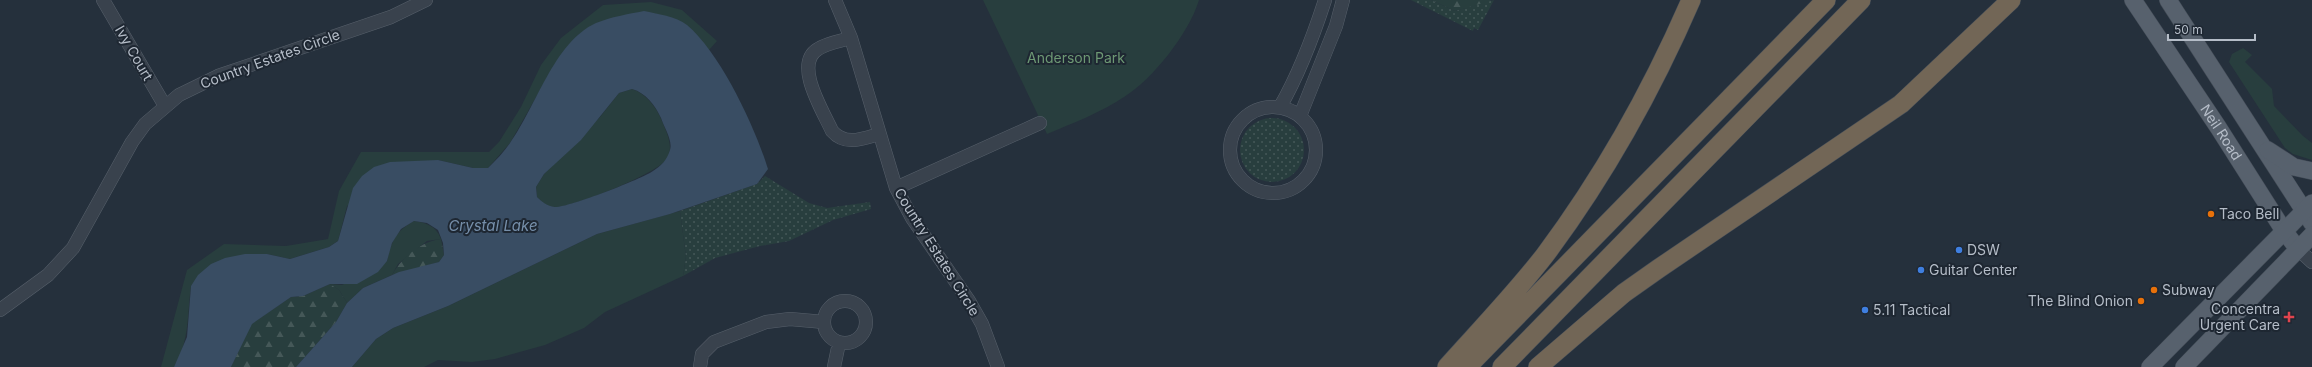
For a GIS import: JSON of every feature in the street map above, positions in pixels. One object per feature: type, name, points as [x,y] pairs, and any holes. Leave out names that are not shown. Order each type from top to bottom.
[{"type":"highway","points":[[1447,367],[1544,256],[1580,205],[1628,128],[1652,83],[1691,0]]},
{"type":"highway","points":[[1467,367],[1826,0]]},
{"type":"highway","points":[[1502,367],[1861,0]]},
{"type":"highway","points":[[1538,367],[1624,293],[1901,104],[2011,0]]},
{"type":"main road","name":"Neil Road","points":[[2133,0],[2210,115],[2284,231],[2298,249]]},
{"type":"main road","name":"Neil Road","points":[[2168,0],[2261,146],[2309,213]]},
{"type":"main road","points":[[2261,146],[2294,167],[2312,171]]},
{"type":"main road","points":[[2150,367],[2284,231],[2309,213]]},
{"type":"main road","points":[[2184,367],[2312,235]]},
{"type":"street","name":"Ivy Court","points":[[103,0],[165,106]]},
{"type":"street","name":"Country Estates Circle","points":[[0,310],[48,275],[73,248],[132,142],[145,124],[179,95],[218,76],[391,16],[426,0]]},
{"type":"street","name":"Country Estates Circle","points":[[835,0],[851,38],[896,188],[923,234],[969,301],[982,324],[998,367]]},
{"type":"street","points":[[1280,107],[1295,80],[1308,50],[1325,0]]},
{"type":"street","points":[[1300,116],[1334,32],[1343,0]]},
{"type":"street","points":[[851,38],[818,49],[812,54],[807,62],[809,79],[832,131],[837,137],[852,141],[879,134]]},
{"type":"street","points":[[1265,107],[1280,107],[1286,108],[1300,116],[1313,133],[1317,150],[1311,172],[1303,182],[1290,190],[1267,193],[1255,189],[1243,181],[1236,172],[1231,158],[1231,142],[1235,129],[1243,119],[1253,111],[1265,107]]},
{"type":"street","points":[[896,188],[1040,123]]},
{"type":"street","name":"Neil Road","points":[[2298,249],[2312,262]]},
{"type":"street","points":[[842,301],[858,305],[864,312],[866,324],[862,335],[855,341],[839,343],[826,332],[824,322],[828,309],[834,303],[842,301]]},
{"type":"street","points":[[700,367],[702,354],[714,342],[766,322],[790,319],[824,322]]},
{"type":"street","points":[[834,367],[839,343]]},
{"type":"green space","name":"Anderson Park","points":[[983,0],[1199,0],[1187,27],[1179,40],[1147,79],[1124,97],[1106,108],[1047,134]]},
{"type":"green space","points":[[1411,0],[1431,0],[1455,11],[1494,0],[1478,30],[1474,28],[1473,31]]},
{"type":"green space","points":[[1431,0],[1491,0],[1490,2],[1455,11]]},
{"type":"green space","points":[[651,2],[682,10],[717,41],[709,50],[686,25],[579,34],[552,69],[510,143],[488,168],[473,168],[438,160],[347,206],[338,241],[329,247],[290,259],[267,254],[191,286],[187,328],[183,347],[174,367],[161,367],[187,270],[224,244],[286,246],[328,239],[339,191],[361,152],[489,152],[499,142],[521,107],[541,65],[561,38],[603,5]]},
{"type":"green space","points":[[2243,48],[2252,55],[2245,62],[2272,89],[2274,106],[2303,136],[2312,143],[2312,160],[2293,154],[2285,148],[2229,62],[2232,54]]},
{"type":"green space","points":[[632,89],[647,98],[660,116],[670,145],[667,159],[648,173],[596,196],[564,206],[555,207],[547,205],[543,202],[537,197],[536,187],[544,174],[600,117],[619,93]]},
{"type":"green space","points":[[1272,118],[1290,124],[1298,132],[1304,150],[1298,168],[1290,176],[1272,182],[1254,176],[1246,168],[1240,150],[1246,132],[1254,124]]},
{"type":"green space","points":[[765,176],[809,203],[827,208],[870,202],[871,209],[833,220],[789,241],[760,246],[715,258],[683,276],[686,257],[680,211],[757,184]]},
{"type":"green space","points":[[680,211],[686,257],[683,276],[605,312],[584,328],[545,345],[495,359],[472,362],[438,360],[424,367],[352,367],[376,339],[393,328],[448,306],[597,234]]},
{"type":"green space","points":[[414,221],[434,228],[441,239],[427,241],[398,264],[392,275],[363,288],[347,303],[339,290],[330,284],[342,285],[387,261],[395,237],[402,229]]},
{"type":"green space","points":[[441,239],[444,255],[439,262],[392,275],[401,262],[413,251],[434,240]]},
{"type":"green space","points":[[330,284],[339,290],[347,303],[336,322],[296,367],[231,367],[251,324],[291,297],[303,296]]},
{"type":"water","name":"Crystal Lake","points":[[644,11],[672,17],[687,25],[700,38],[724,72],[746,113],[768,169],[757,184],[670,214],[597,234],[448,306],[393,328],[376,339],[352,367],[296,367],[336,322],[347,303],[363,288],[399,272],[439,262],[444,255],[443,243],[438,230],[427,223],[414,221],[401,229],[392,243],[387,261],[378,272],[357,284],[330,284],[303,296],[291,297],[252,324],[231,367],[174,367],[187,337],[191,286],[198,275],[211,264],[225,258],[245,254],[267,254],[290,259],[329,247],[338,241],[353,188],[362,176],[374,167],[390,162],[438,160],[473,168],[488,168],[503,153],[510,143],[557,60],[568,45],[581,32],[596,23],[614,17]],"holes":[[[632,89],[642,93],[653,104],[659,113],[668,134],[671,146],[669,154],[659,167],[635,180],[574,203],[555,207],[547,205],[539,199],[537,197],[536,187],[544,174],[581,140],[619,93]]]},
{"type":"place","name":"Taco Bell","points":[[2211,214]]},
{"type":"place","name":"DSW","points":[[1959,250]]},
{"type":"place","name":"Guitar Center","points":[[1921,270]]},
{"type":"place","name":"Subway","points":[[2154,290]]},
{"type":"place","name":"The Blind Onion","points":[[2141,301]]},
{"type":"place","name":"5.11 Tactical","points":[[1865,310]]},
{"type":"place","name":"Concentra Urgent Care","points":[[2289,317]]}]
